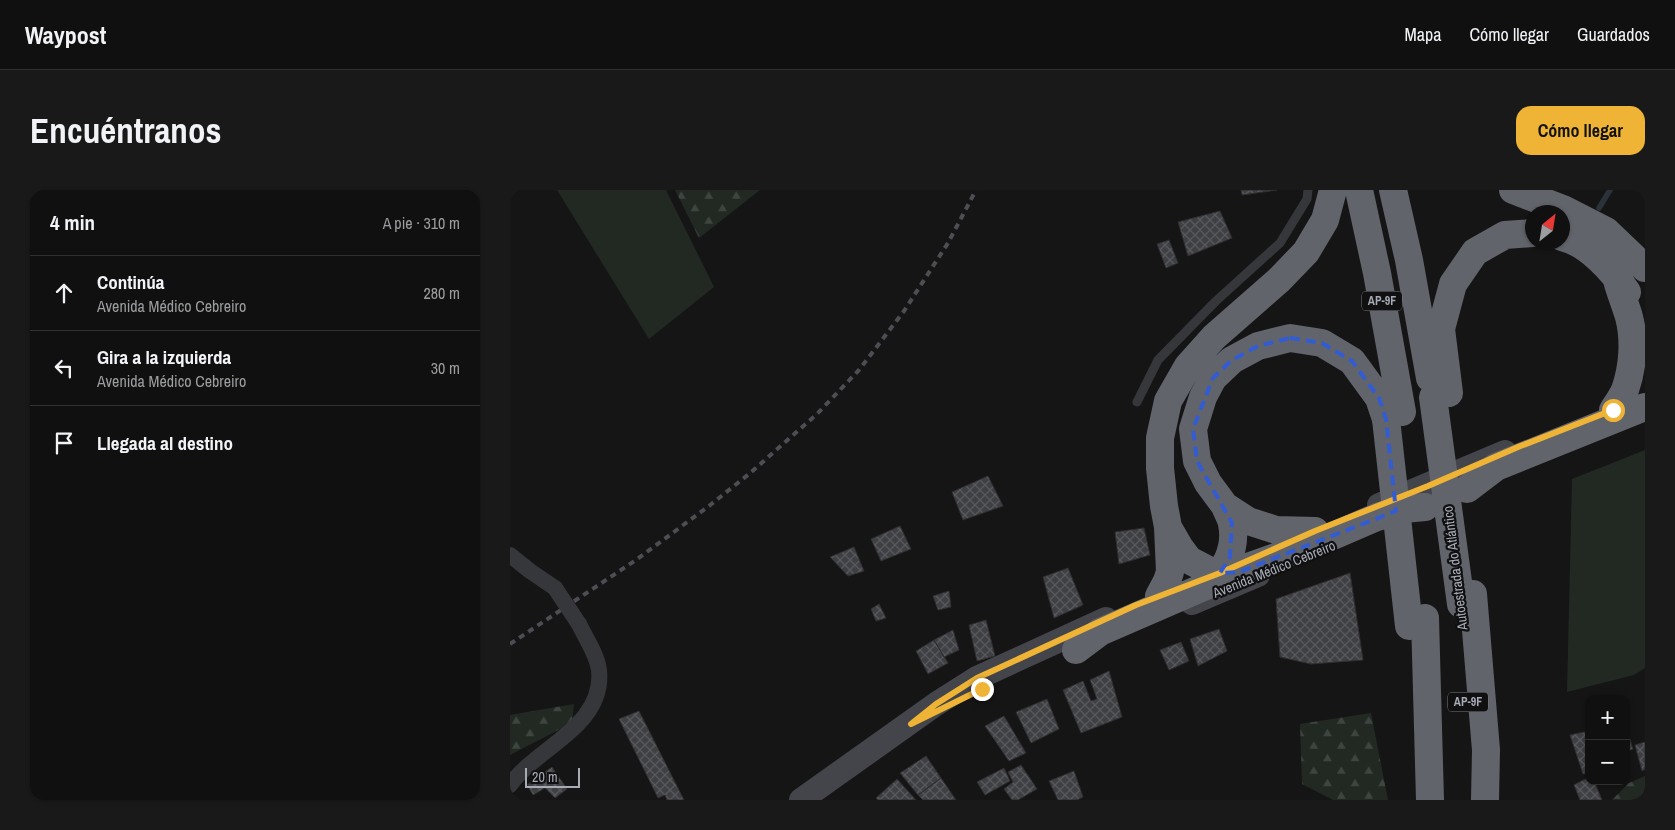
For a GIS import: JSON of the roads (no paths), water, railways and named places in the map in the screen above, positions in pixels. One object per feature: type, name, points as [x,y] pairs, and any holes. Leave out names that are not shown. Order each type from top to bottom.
[{"type":"highway","points":[[1159,596],[1170,572],[1160,438],[1168,401],[1188,366],[1214,337],[1279,280],[1306,252],[1325,220],[1333,190]]},
{"type":"highway","name":"AP-9F","points":[[1360,190],[1378,273],[1394,415]]},
{"type":"highway","name":"Autoestrada do Atlántico","points":[[1393,190],[1441,395],[1467,599],[1474,800]]},
{"type":"highway","points":[[1513,190],[1563,209],[1606,231],[1645,268]]},
{"type":"highway","points":[[1441,395],[1441,329],[1453,284],[1475,252],[1505,235],[1525,234]]},
{"type":"highway","points":[[1570,239],[1600,260],[1616,276],[1636,306],[1645,327]]},
{"type":"highway","points":[[1613,410],[1625,390],[1632,363],[1632,339],[1629,317],[1621,297],[1616,276]]},
{"type":"highway","points":[[1076,650],[1100,632],[1214,581],[1230,557],[1234,538],[1232,523],[1225,506],[1208,482],[1197,461],[1193,429],[1203,397],[1214,378],[1232,360],[1258,346],[1290,338],[1322,343],[1352,361],[1394,415],[1417,622],[1416,800]]},
{"type":"highway","points":[[1467,489],[1496,467],[1644,411]]},
{"type":"highway","points":[[1225,506],[1248,521],[1276,530],[1315,531]]},
{"type":"highway","points":[[1168,527],[1189,560],[1210,571],[1228,574],[1239,572],[1326,539],[1377,517],[1403,509],[1425,507]]},
{"type":"highway","points":[[1467,599],[1486,750],[1485,800]]},
{"type":"highway","name":"AP-9F","points":[[1417,622],[1430,800]]},
{"type":"main road","name":"Avenida Médico Cebreiro","points":[[801,800],[911,724],[936,704],[977,678],[1159,596],[1220,573],[1315,531],[1428,486],[1518,447],[1613,410],[1644,411]]},
{"type":"main road","name":"Avenida Médico Cebreiro","points":[[911,724],[962,698],[1467,489]]},
{"type":"street","points":[[510,555],[555,588],[596,657],[599,670],[598,687],[589,711],[572,730],[526,766],[510,785]]},
{"type":"lane","points":[[1137,402],[1158,360],[1216,301],[1280,243],[1307,199],[1308,190]]},
{"type":"waterway","points":[[1599,208],[1610,190]]},
{"type":"railway","points":[[510,644],[636,560],[709,506],[749,474],[817,414],[859,370],[904,311],[948,243],[976,190]]}]
